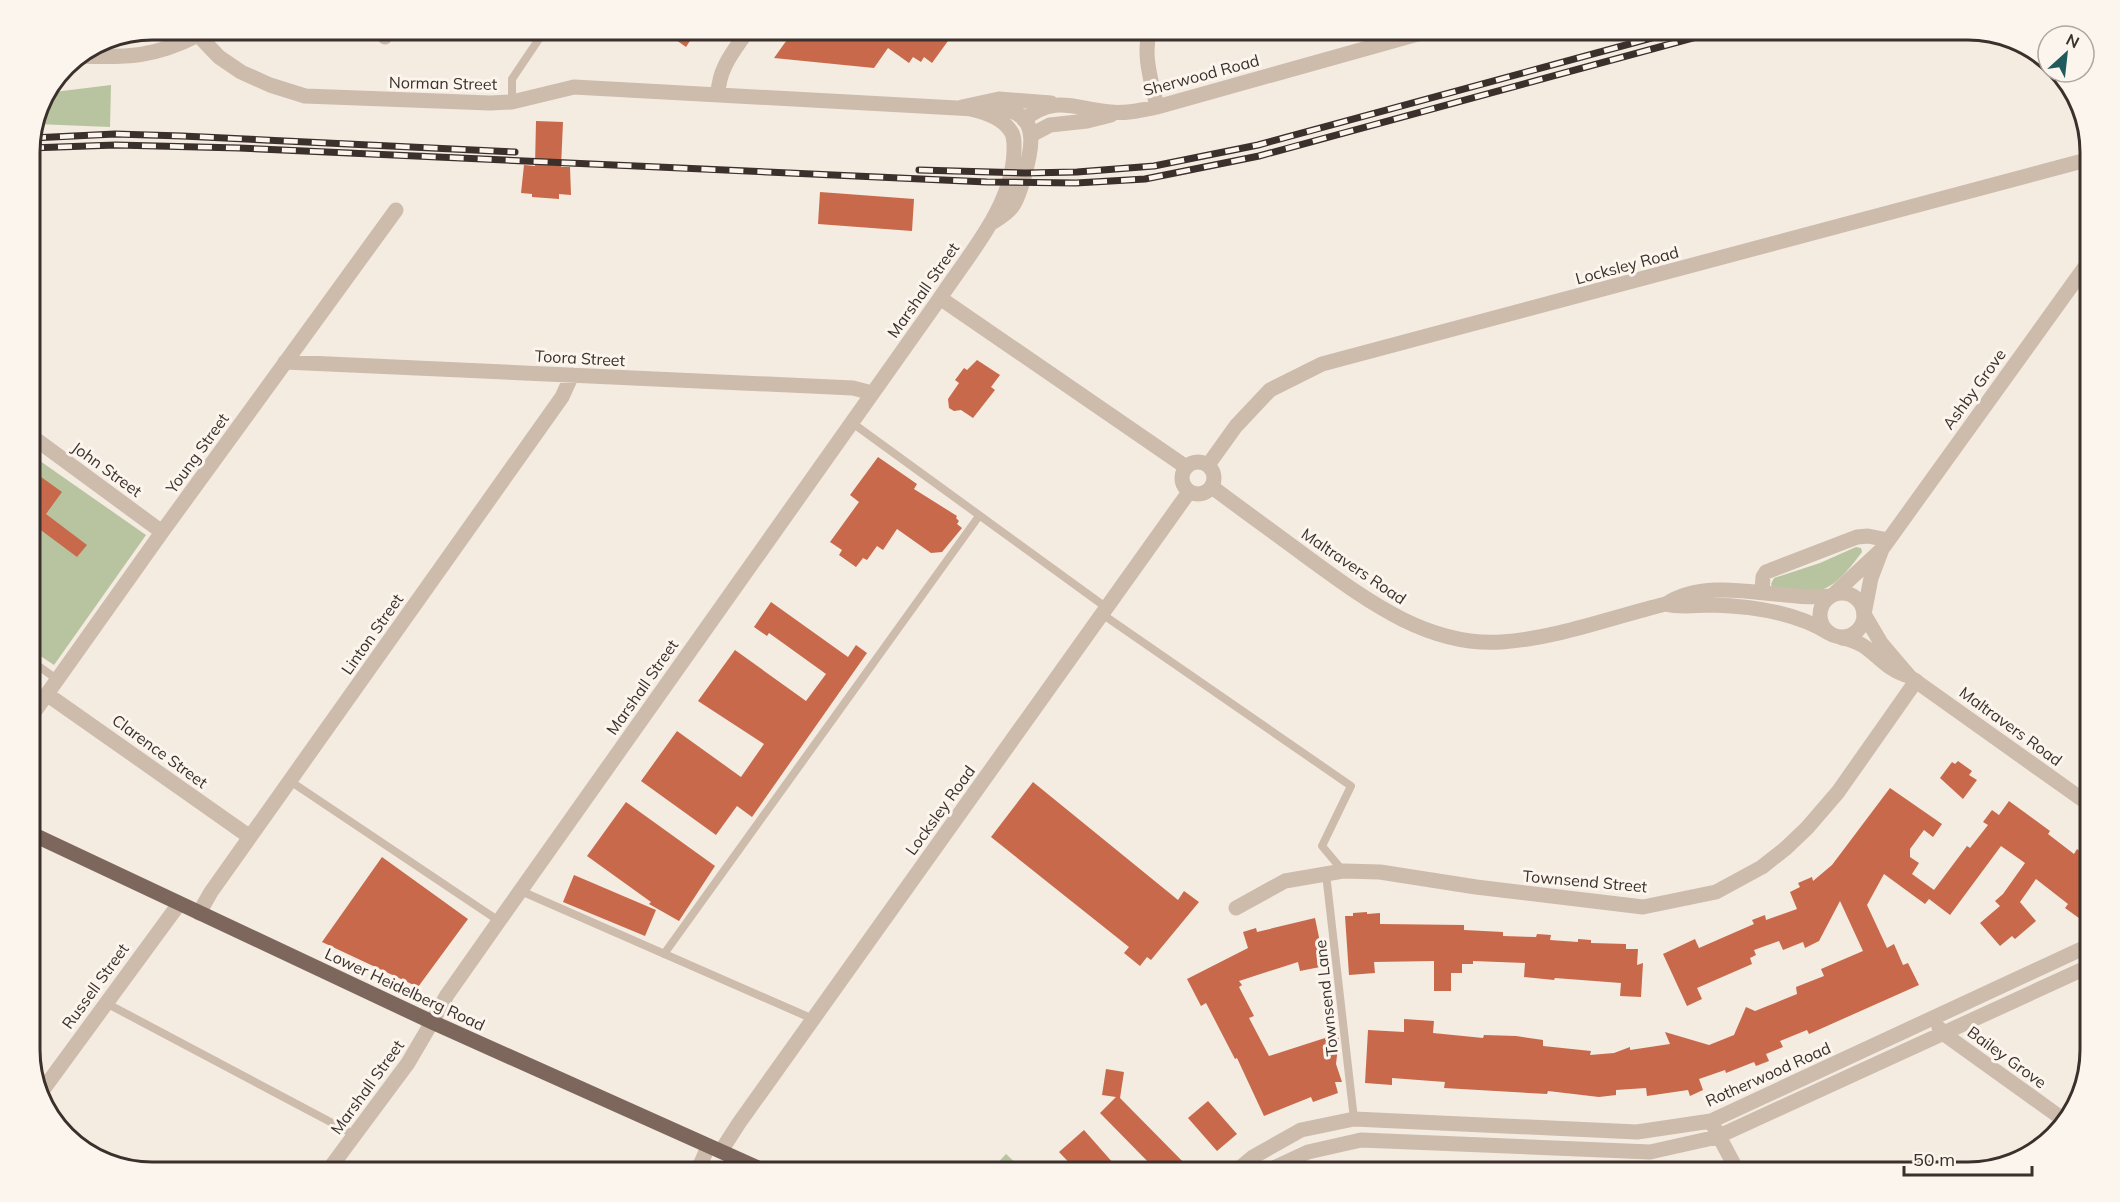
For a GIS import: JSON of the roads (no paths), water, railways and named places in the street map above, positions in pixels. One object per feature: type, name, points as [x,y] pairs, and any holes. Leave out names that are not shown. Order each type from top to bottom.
[{"type":"main road","name":"Lower Heidelberg Road","points":[[41,838],[432,1022],[744,1162]]},
{"type":"street","points":[[1149,40],[1148,62],[1157,107]]},
{"type":"street","name":"Sherwood Road","points":[[1031,135],[1050,125],[1087,121],[1117,113],[1157,107],[1395,40]]},
{"type":"street","name":"Norman Street","points":[[97,56],[137,56],[159,52],[180,41]]},
{"type":"street","name":"Norman Street","points":[[205,41],[219,57],[241,72],[270,85],[305,96],[478,103],[512,102],[574,87],[1011,111],[1024,120]]},
{"type":"street","points":[[718,94],[722,69],[741,41]]},
{"type":"street","points":[[953,109],[999,99],[1068,106]]},
{"type":"street","name":"Sherwood Road","points":[[1012,133],[1036,110],[1047,105],[1117,113]]},
{"type":"street","name":"Norman Street","points":[[970,110],[993,117],[1005,124],[1012,133]]},
{"type":"street","points":[[1024,120],[1031,135]]},
{"type":"street","points":[[1012,133],[1031,135]]},
{"type":"street","name":"Marshall Street","points":[[335,1162],[408,1063],[447,995],[990,224],[1010,178],[1014,152],[1012,133]]},
{"type":"street","name":"Marshall Street","points":[[990,224],[1006,213],[1016,201],[1029,157],[1031,135]]},
{"type":"street","name":"Locksley Road","points":[[1208,465],[1236,426],[1270,390],[1322,364],[2079,162]]},
{"type":"street","name":"Young Street","points":[[41,704],[162,532],[396,210]]},
{"type":"street","name":"Ashby Grove","points":[[1833,595],[1885,545],[2079,275]]},
{"type":"street","points":[[940,298],[1186,467]]},
{"type":"street","name":"Toora Street","points":[[285,362],[853,388],[872,393]]},
{"type":"street","name":"Linton Street","points":[[199,913],[211,892],[562,397],[572,375]]},
{"type":"street","name":"John Street","points":[[41,443],[162,532]]},
{"type":"street","points":[[1194,462],[1208,465],[1215,475],[1209,491],[1199,494],[1185,488],[1182,477],[1186,467],[1194,462]]},
{"type":"street","name":"Maltravers Road","points":[[1212,487],[1356,592],[1398,619],[1447,637],[1481,642],[1523,640],[1666,604],[1678,597],[1696,592],[1762,591],[1802,598],[1833,595]]},
{"type":"street","name":"Locksley Road","points":[[705,1162],[813,1019],[1190,492]]},
{"type":"street","points":[[1762,591],[1766,572],[1857,537],[1868,536],[1885,545]]},
{"type":"street","name":"Ashby Grove","points":[[1864,614],[1873,573],[1885,545]]},
{"type":"street","points":[[1845,593],[1861,603],[1864,614],[1862,625],[1858,631],[1848,637],[1835,636],[1824,628],[1820,616],[1822,604],[1833,595],[1845,593]]},
{"type":"street","name":"Maltravers Road","points":[[1666,604],[1677,607],[1712,605],[1744,607],[1775,612],[1809,622],[1835,636],[1864,645],[1887,667],[1913,679],[2080,798]]},
{"type":"street","name":"Maltravers Road","points":[[1864,614],[1881,643],[1913,679]]},
{"type":"street","name":"Townsend Street","points":[[1236,908],[1285,881],[1343,871],[1380,872],[1487,889],[1643,907],[1716,892],[1762,867],[1808,828],[1838,792],[1913,679]]},
{"type":"street","name":"Clarence Street","points":[[48,695],[250,837]]},
{"type":"street","name":"Russell Street","points":[[46,1085],[179,904]]},
{"type":"street","name":"Rotherwood Road","points":[[1247,1162],[1301,1130],[1354,1119],[1637,1131],[1711,1120],[2080,950]]},
{"type":"street","points":[[1286,1162],[1308,1152],[1361,1140],[1650,1152],[1717,1137],[2080,971]]},
{"type":"street","name":"Bailey Grove","points":[[1932,1019],[1944,1034],[2058,1115]]},
{"type":"street","points":[[1711,1120],[1717,1137],[1732,1162]]},
{"type":"lane","points":[[512,102],[512,79],[538,41]]},
{"type":"lane","points":[[851,422],[1104,611],[1351,786],[1322,846],[1343,871]]},
{"type":"lane","points":[[664,954],[979,516]]},
{"type":"lane","points":[[41,668],[58,680]]},
{"type":"lane","points":[[290,781],[499,921]]},
{"type":"lane","name":"Townsend Lane","points":[[1326,874],[1354,1119]]},
{"type":"lane","points":[[520,891],[813,1019]]},
{"type":"lane","points":[[105,1002],[355,1135]]},
{"type":"railway","points":[[919,170],[1025,173],[1077,172],[1154,166],[1258,145],[1644,40]]},
{"type":"railway","points":[[41,148],[116,145],[239,148],[987,182],[1076,183],[1145,179],[1259,156],[1685,40]]},
{"type":"railway","points":[[41,138],[115,134],[182,136],[515,152]]}]
